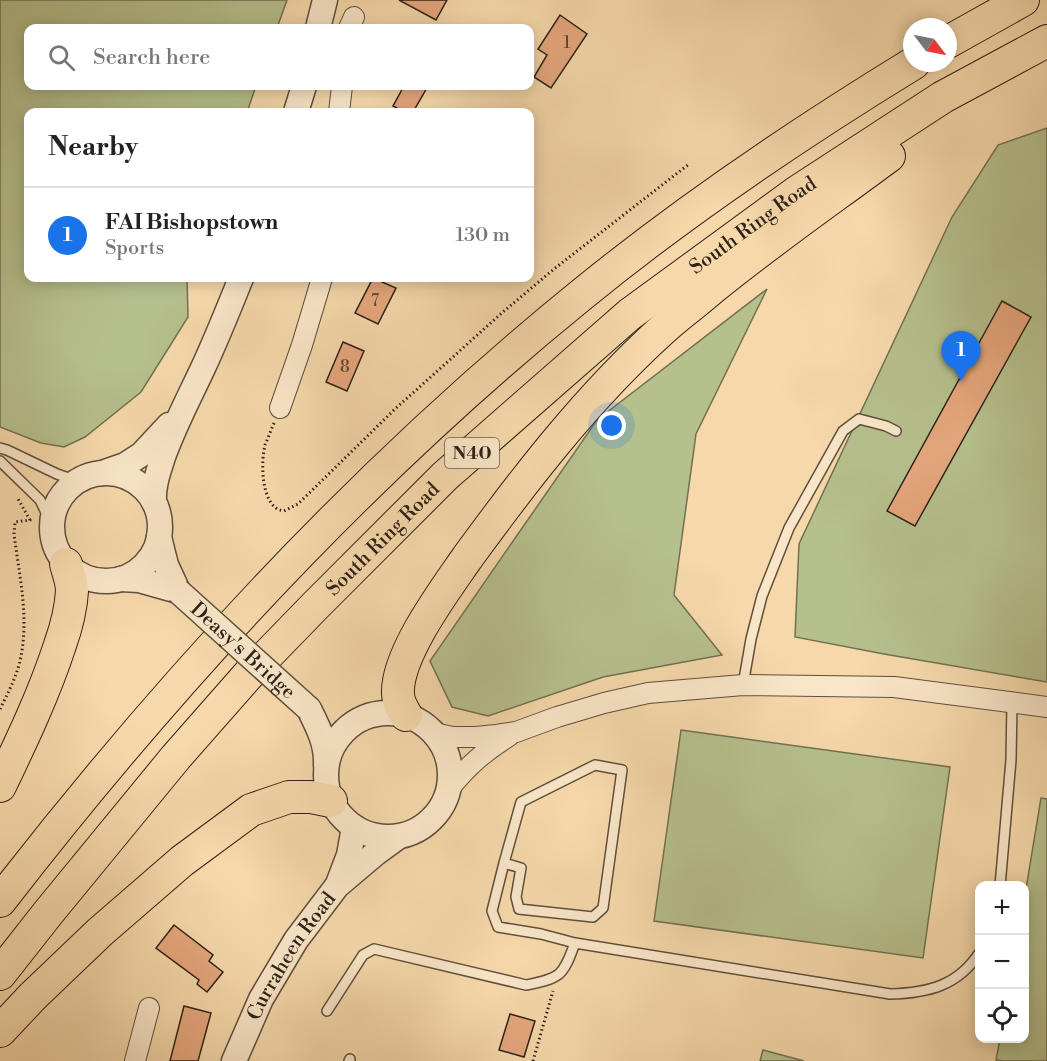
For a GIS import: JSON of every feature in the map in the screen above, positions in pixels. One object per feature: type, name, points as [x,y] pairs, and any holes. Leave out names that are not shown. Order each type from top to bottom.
[{"type":"highway","points":[[957,37],[1023,0]]},
{"type":"highway","points":[[406,715],[400,704],[398,693],[401,674],[412,645],[430,613],[511,497],[615,374],[663,329],[740,265],[1044,42]]},
{"type":"highway","name":"South Ring Road","points":[[0,974],[176,757],[249,674],[445,476],[630,314],[797,192],[943,97],[1044,42]]},
{"type":"highway","name":"N40","points":[[0,901],[73,809],[210,649],[338,515],[412,442],[579,296],[652,239],[728,184],[903,70]]},
{"type":"highway","points":[[0,786],[46,685],[65,629],[72,588],[66,564]]},
{"type":"highway","points":[[0,1031],[100,932],[182,861],[251,810],[290,797],[310,797],[332,801]]},
{"type":"street","points":[[319,24],[325,0]]},
{"type":"street","points":[[297,108],[303,90]]},
{"type":"street","points":[[339,108],[342,90]]},
{"type":"street","points":[[178,591],[166,565],[159,537],[159,519],[154,502],[155,482],[182,410],[203,369],[239,282]]},
{"type":"street","points":[[280,408],[321,282]]},
{"type":"street","points":[[178,591],[139,580],[106,581],[77,574],[58,552],[53,539],[52,525],[55,508],[64,493],[77,481],[125,465],[142,454],[182,410]]},
{"type":"street","points":[[102,473],[118,474],[133,480],[154,502]]},
{"type":"street","points":[[121,579],[135,573],[146,563],[159,537]]},
{"type":"street","name":"Deasy's Bridge","points":[[178,591],[309,709]]},
{"type":"street","points":[[434,733],[453,737],[476,737],[516,732],[604,703],[648,693],[743,685],[894,687],[1047,707]]},
{"type":"street","points":[[309,709],[327,753],[326,784],[341,816],[354,827],[368,834],[398,837]]},
{"type":"street","name":"Curraheen Road","points":[[309,709],[328,717],[360,719]]},
{"type":"street","name":"Curraheen Road","points":[[234,1061],[261,999],[296,940],[337,886],[398,837],[412,832],[435,816],[448,790],[450,770],[445,750],[434,733],[421,722],[406,715],[375,714],[360,719],[338,738],[326,765]]},
{"type":"street","points":[[448,790],[481,755],[516,732]]},
{"type":"street","name":"Curraheen Road","points":[[337,886],[348,855],[354,827]]},
{"type":"street","points":[[135,1061],[149,1008]]},
{"type":"lane","points":[[743,685],[751,639],[769,576],[789,528],[843,431],[859,419],[896,430]]},
{"type":"lane","points":[[0,448],[77,481]]},
{"type":"lane","points":[[0,461],[40,500],[52,525]]},
{"type":"lane","points":[[1000,881],[1011,760],[1012,703]]},
{"type":"lane","points":[[504,863],[520,868],[516,897],[519,909],[593,917],[603,908],[622,770],[595,765],[521,802],[504,863],[492,911],[498,927],[541,934],[574,943],[890,994],[925,992],[945,984],[975,959]]},
{"type":"lane","points":[[327,1011],[363,955],[374,949],[526,985],[544,981],[558,974],[574,943]]},
{"type":"path","points":[[280,408],[265,447],[263,467],[264,490],[270,502],[277,509],[284,511],[298,504],[395,409],[537,283],[689,164]]},
{"type":"path","points":[[0,709],[21,658],[24,634],[14,534],[15,522],[30,520],[18,499]]},
{"type":"path","points":[[533,1061],[558,974]]},
{"type":"green space","points":[[0,0],[287,0],[278,24],[24,24],[24,90],[255,90],[248,108],[24,108],[24,282],[187,282],[188,317],[141,392],[85,437],[64,447],[41,443],[0,427]]},
{"type":"green space","points":[[1047,128],[1047,682],[795,637],[799,544],[952,217],[998,145]]},
{"type":"green space","points":[[767,289],[696,434],[674,595],[722,655],[603,677],[488,716],[452,707],[430,661],[597,420]]},
{"type":"green space","points":[[681,730],[950,767],[923,958],[654,921]]},
{"type":"green space","points":[[1041,798],[1047,799],[1047,1061],[996,1060],[999,1043],[1029,1043],[1027,881]]},
{"type":"green space","points":[[763,1050],[804,1061],[760,1061]]},
{"type":"building","points":[[399,0],[447,0],[436,20]]},
{"type":"building","points":[[560,15],[587,34],[551,88],[534,77],[547,55],[538,49]]},
{"type":"building","points":[[402,90],[426,90],[415,108],[393,106]]},
{"type":"building","points":[[371,282],[382,282],[396,288],[378,324],[355,313]]},
{"type":"building","points":[[1002,301],[1031,317],[915,526],[887,511]]},
{"type":"building","points":[[343,342],[364,351],[347,391],[326,382]]},
{"type":"building","points":[[174,925],[213,955],[209,961],[223,972],[207,992],[197,984],[199,980],[156,948]]},
{"type":"building","points":[[184,1006],[211,1013],[198,1061],[170,1061]]},
{"type":"building","points":[[510,1014],[535,1021],[524,1057],[499,1050]]},
{"type":"place","name":"FAI Bishopstown","points":[[961,381]]}]
